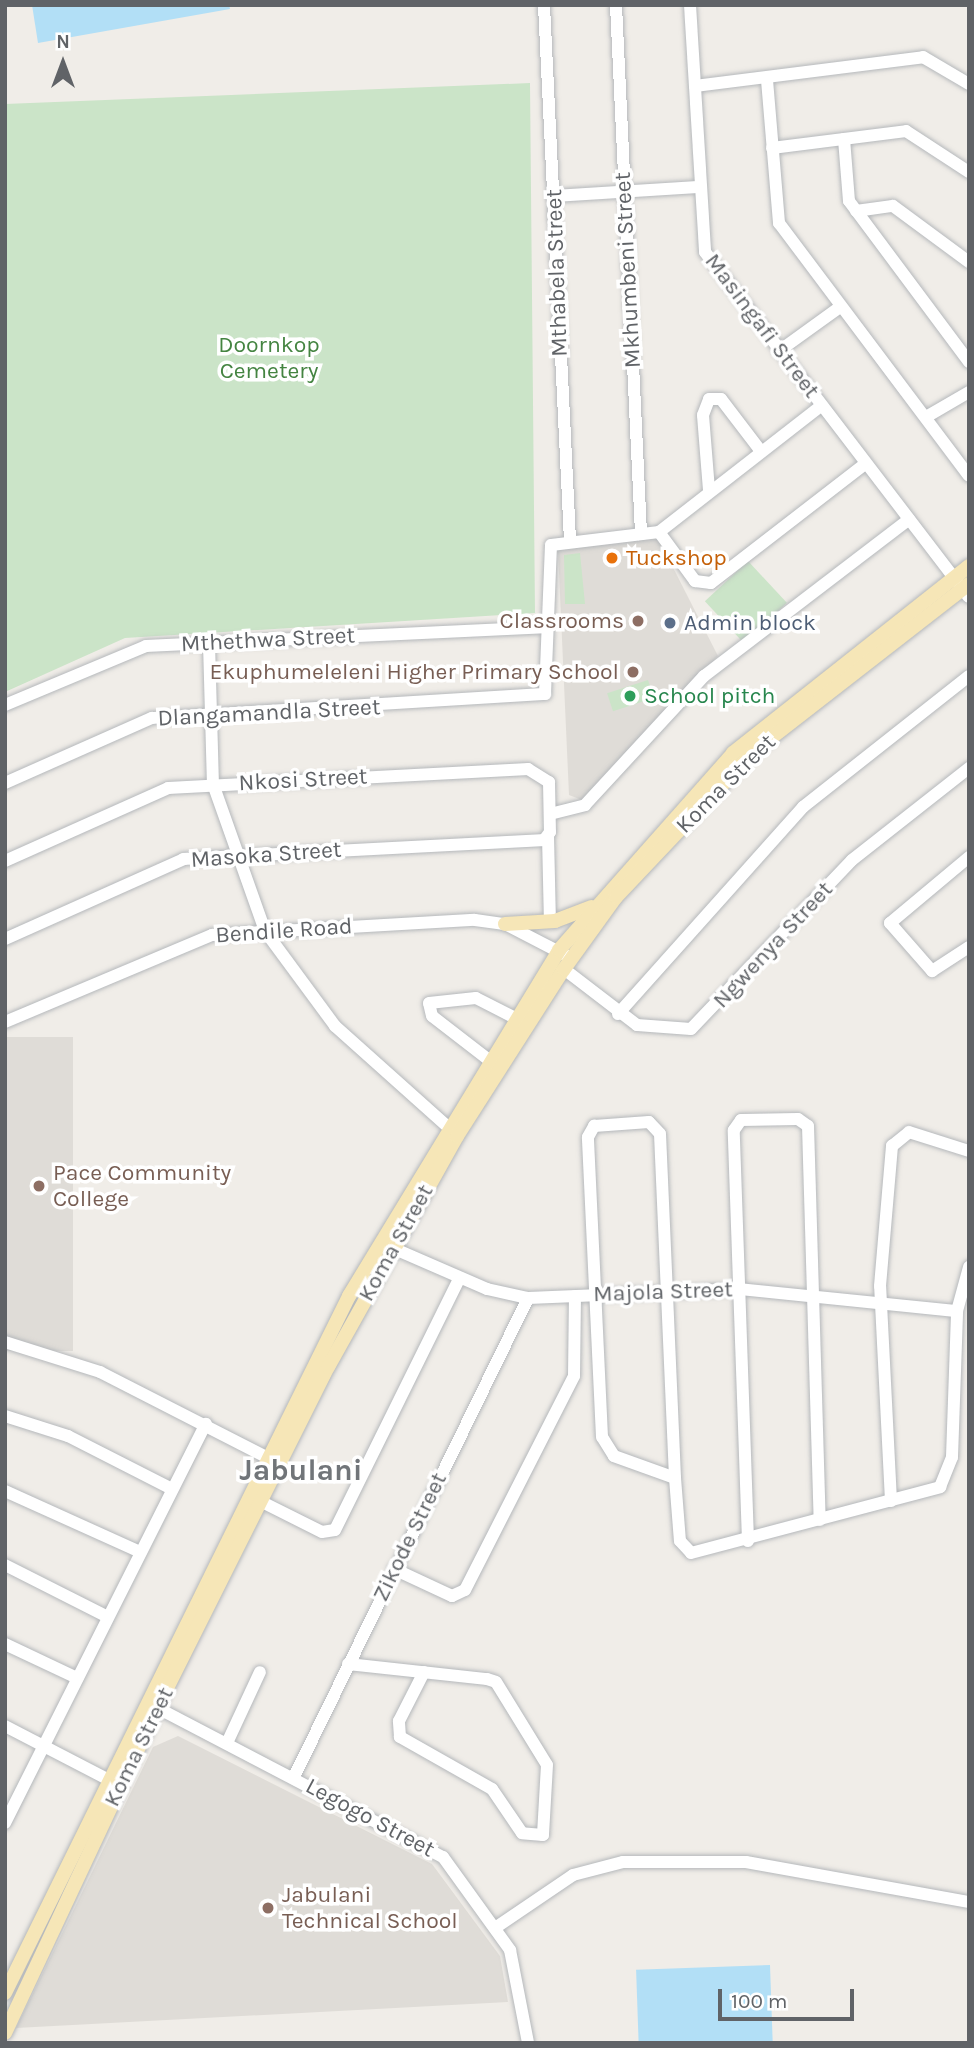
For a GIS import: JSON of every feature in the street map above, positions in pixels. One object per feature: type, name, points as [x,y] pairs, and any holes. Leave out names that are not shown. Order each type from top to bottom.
[{"type":"main road","name":"Koma Street","points":[[5,2033],[115,1783],[275,1461],[385,1244],[495,1064],[616,898],[753,752],[964,587],[969,566]]},
{"type":"main road","name":"Koma Street","points":[[495,1064],[517,1018],[559,950],[595,905],[739,747],[964,587]]},
{"type":"main road","points":[[505,923],[550,921],[595,905]]},
{"type":"main road","name":"Koma Street","points":[[152,1705],[260,1501],[275,1461]]},
{"type":"main road","name":"Koma Street","points":[[5,1993],[115,1783]]},
{"type":"street","name":"Mthabela Street","points":[[544,5],[570,540]]},
{"type":"street","name":"Mkhumbeni Street","points":[[616,5],[641,534]]},
{"type":"street","name":"Masingafi Street","points":[[690,5],[698,187],[705,252],[865,464],[964,587]]},
{"type":"street","points":[[695,86],[767,80],[923,57],[969,84]]},
{"type":"street","points":[[767,80],[778,220],[840,307],[968,474]]},
{"type":"street","points":[[772,148],[914,132],[969,172]]},
{"type":"street","points":[[844,139],[845,188],[856,211],[969,362]]},
{"type":"street","points":[[554,196],[698,187]]},
{"type":"street","points":[[856,211],[892,206],[969,262]]},
{"type":"street","points":[[779,351],[840,307]]},
{"type":"street","points":[[926,417],[969,392]]},
{"type":"street","points":[[709,490],[703,415],[709,399],[720,399],[760,450]]},
{"type":"street","points":[[544,627],[548,550],[556,541],[659,532],[760,450],[821,405]]},
{"type":"street","points":[[659,532],[695,581],[710,583],[865,464]]},
{"type":"street","points":[[550,814],[585,805],[704,676],[909,519]]},
{"type":"street","name":"Mthethwa Street","points":[[5,705],[136,648],[544,627]]},
{"type":"street","name":"Dlangamandla Street","points":[[5,783],[144,720],[545,694],[544,627]]},
{"type":"street","points":[[209,643],[213,784],[235,853],[265,931],[335,1026],[452,1131]]},
{"type":"street","points":[[618,1014],[803,807],[969,676]]},
{"type":"street","name":"Ngwenya Street","points":[[568,964],[618,1014],[663,1031],[700,1024],[852,860],[969,768]]},
{"type":"street","name":"Nkosi Street","points":[[5,861],[168,788],[537,770],[549,782],[550,814],[546,838],[550,921]]},
{"type":"street","name":"Masoka Street","points":[[5,939],[178,861],[235,853],[546,838]]},
{"type":"street","points":[[969,857],[890,923],[932,971],[969,947]]},
{"type":"street","name":"Bendile Road","points":[[5,1023],[197,940],[265,931],[505,923],[559,950],[568,964]]},
{"type":"street","points":[[495,1064],[432,1016],[430,1001],[477,998],[517,1018]]},
{"type":"street","points":[[748,1541],[739,1289],[737,1121],[807,1124],[809,1296],[820,1520]]},
{"type":"street","points":[[675,1478],[614,1456],[604,1445],[589,1134],[598,1125],[646,1122],[657,1128],[680,1541],[701,1555],[943,1484],[955,1421],[957,1311],[969,1267]]},
{"type":"street","points":[[891,1501],[880,1303],[894,1138],[912,1132],[969,1151]]},
{"type":"street","name":"Majola Street","points":[[385,1244],[459,1279],[528,1298],[739,1289],[957,1311]]},
{"type":"street","points":[[260,1501],[320,1531],[335,1530],[459,1279]]},
{"type":"street","points":[[394,1569],[452,1596],[466,1590],[574,1376],[575,1296]]},
{"type":"street","name":"Zikode Street","points":[[294,1777],[528,1298]]},
{"type":"street","points":[[5,1342],[100,1372],[275,1461]]},
{"type":"street","points":[[5,1416],[68,1436],[172,1489]]},
{"type":"street","points":[[6,1822],[206,1424]]},
{"type":"street","points":[[5,1491],[140,1552]]},
{"type":"street","points":[[5,1565],[108,1617]]},
{"type":"street","points":[[5,1644],[77,1678]]},
{"type":"street","points":[[348,1664],[424,1672],[498,1685],[547,1765],[543,1835],[522,1833],[492,1788],[400,1737],[399,1721],[424,1672]]},
{"type":"street","points":[[228,1743],[260,1672]]},
{"type":"street","name":"Legogo Street","points":[[152,1705],[437,1852],[495,1928],[513,1959],[528,2043]]},
{"type":"street","points":[[5,1726],[115,1783]]},
{"type":"street","points":[[495,1928],[573,1875],[622,1862],[746,1862],[969,1902]]},
{"type":"shaded area","name":"Ekuphumeleleni Higher Primary School","points":[[658,538],[718,656],[582,800],[569,795],[558,550]]},
{"type":"shaded area","name":"Pace Community College","points":[[5,1037],[73,1037],[73,1351],[5,1351]]},
{"type":"shaded area","name":"Jabulani Technical School","points":[[178,1736],[432,1864],[500,1956],[508,2002],[16,2028],[153,1747]]},
{"type":"green space","name":"Doornkop Cemetery","points":[[530,83],[535,613],[125,638],[5,692],[5,104]]},
{"type":"green space","points":[[580,553],[585,604],[565,604],[564,555]]},
{"type":"green space","points":[[748,561],[787,603],[744,643],[705,601]]},
{"type":"green space","name":"School pitch","points":[[648,680],[654,698],[613,711],[607,693]]},
{"type":"water","points":[[32,5],[229,5],[230,9],[38,43]]},
{"type":"water","points":[[770,1965],[773,2043],[639,2043],[636,1970]]},
{"type":"place","name":"Tuckshop","points":[[612,558]]},
{"type":"place","name":"Classrooms","points":[[638,621]]},
{"type":"place","name":"Admin block","points":[[670,623]]},
{"type":"place","name":"Ekuphumeleleni Higher Primary School","points":[[633,672]]},
{"type":"place","name":"School pitch","points":[[630,696]]},
{"type":"place","name":"Pace Community College","points":[[39,1186]]},
{"type":"place","name":"Jabulani Technical School","points":[[268,1908]]},
{"type":"district","name":"Jabulani","points":[[301,1470]]}]
